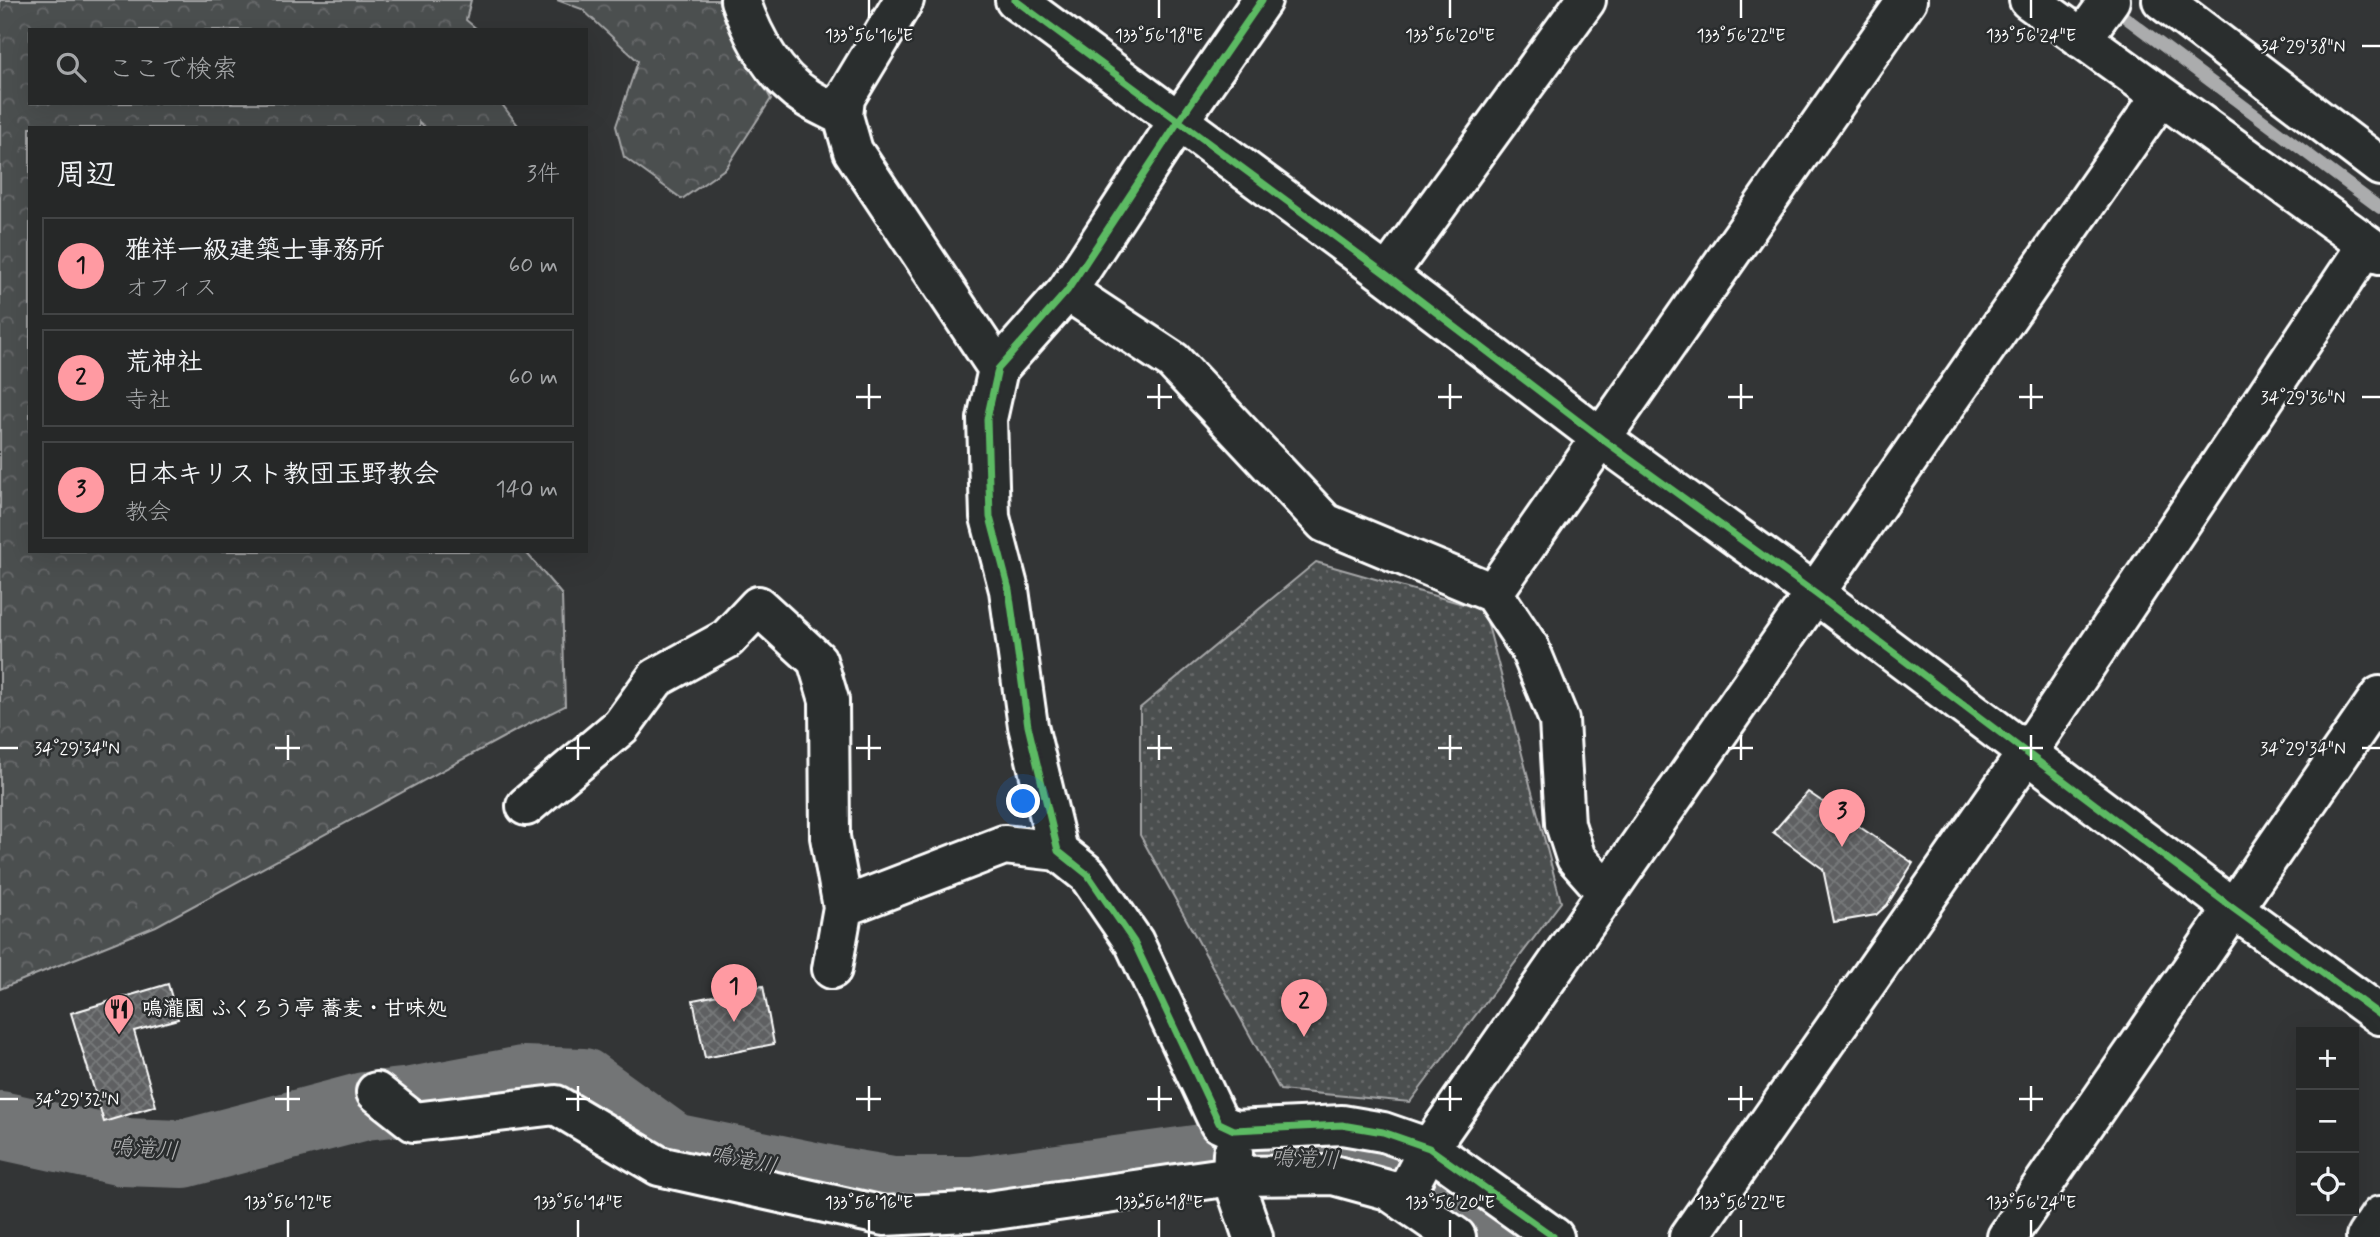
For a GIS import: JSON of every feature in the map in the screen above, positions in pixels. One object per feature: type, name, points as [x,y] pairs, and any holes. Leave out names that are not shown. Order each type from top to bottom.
[{"type":"main road","points":[[740,0],[750,29],[780,75],[808,98],[843,116]]},
{"type":"main road","points":[[904,0],[845,98],[843,116],[853,151],[998,369]]},
{"type":"main road","points":[[1015,0],[1387,275],[1602,439],[1816,594],[2234,909],[2380,1014]]},
{"type":"main road","points":[[1058,850],[1028,726],[1009,590],[990,517],[986,419],[998,369],[1067,291],[1262,0]]},
{"type":"main road","points":[[1387,275],[1586,0]]},
{"type":"main road","points":[[1493,593],[1907,0]]},
{"type":"main road","points":[[1689,1237],[2374,249],[2161,96],[2095,21],[2029,0]]},
{"type":"main road","points":[[2162,0],[2380,166]]},
{"type":"main road","points":[[1233,1154],[1333,1175],[1388,1190],[1414,1177],[1607,893],[2161,96]]},
{"type":"main road","points":[[1067,291],[1173,361],[1325,523],[1493,593],[1530,647],[1559,720],[1565,824],[1576,858],[1607,893]]},
{"type":"main road","points":[[526,806],[621,726],[656,678],[727,639],[758,606],[817,660],[829,700],[830,837],[843,907],[832,969]]},
{"type":"main road","points":[[2007,1237],[2380,696]]},
{"type":"main road","points":[[843,907],[1004,845],[1058,850],[1087,875],[1134,942],[1233,1154],[1253,1237]]},
{"type":"main road","points":[[391,1103],[414,1122],[556,1105],[659,1166],[867,1225],[884,1216],[988,1211],[1233,1154],[1342,1125],[1382,1132],[1456,1237]]},
{"type":"main road","points":[[1414,1177],[1553,1237]]},
{"type":"main road","points":[[2366,1237],[2380,1216]]},
{"type":"green space","points":[[0,0],[471,0],[466,20],[476,28],[28,28],[28,105],[503,105],[518,126],[424,126],[419,122],[419,126],[28,126],[28,553],[527,553],[562,595],[565,706],[156,926],[0,989]]},
{"type":"green space","points":[[557,0],[718,0],[771,99],[726,168],[682,199],[624,157],[616,126],[638,61],[582,9]]},
{"type":"green space","points":[[1316,562],[1484,610],[1561,902],[1410,1102],[1280,1090],[1140,835],[1140,708]]},
{"type":"building","points":[[1808,792],[1913,863],[1887,905],[1876,915],[1834,922],[1823,869],[1773,832]]},
{"type":"building","points":[[168,984],[178,1019],[134,1031],[156,1106],[104,1122],[71,1013]]},
{"type":"building","points":[[763,986],[774,1044],[705,1058],[693,1000]]},
{"type":"waterway","points":[[2110,6],[2380,208]]},
{"type":"waterway","name":"鳴滝川","points":[[0,1125],[123,1152],[183,1154],[365,1106],[412,1101],[523,1080],[583,1082],[673,1147],[838,1181],[893,1190],[972,1190],[1210,1157],[1330,1158],[1361,1161],[1392,1172],[1441,1200],[1494,1237]]},
{"type":"cycle path","points":[[1015,0],[2380,1015]]},
{"type":"cycle path","points":[[1262,0],[1067,291],[998,369],[987,419],[990,517],[1009,590],[1028,726],[1058,851],[1088,875],[1134,942],[1219,1123],[1234,1130],[1342,1125],[1383,1132],[1429,1148],[1554,1237]]},
{"type":"place","name":"日本キリスト教団玉野教会","points":[[1842,847]]},
{"type":"place","name":"雅祥一級建築士事務所","points":[[734,1022]]},
{"type":"place","name":"鳴瀧園 ふくろう亭 蕎麦・甘味処","points":[[119,1036]]},
{"type":"place","name":"荒神社","points":[[1304,1037]]}]
